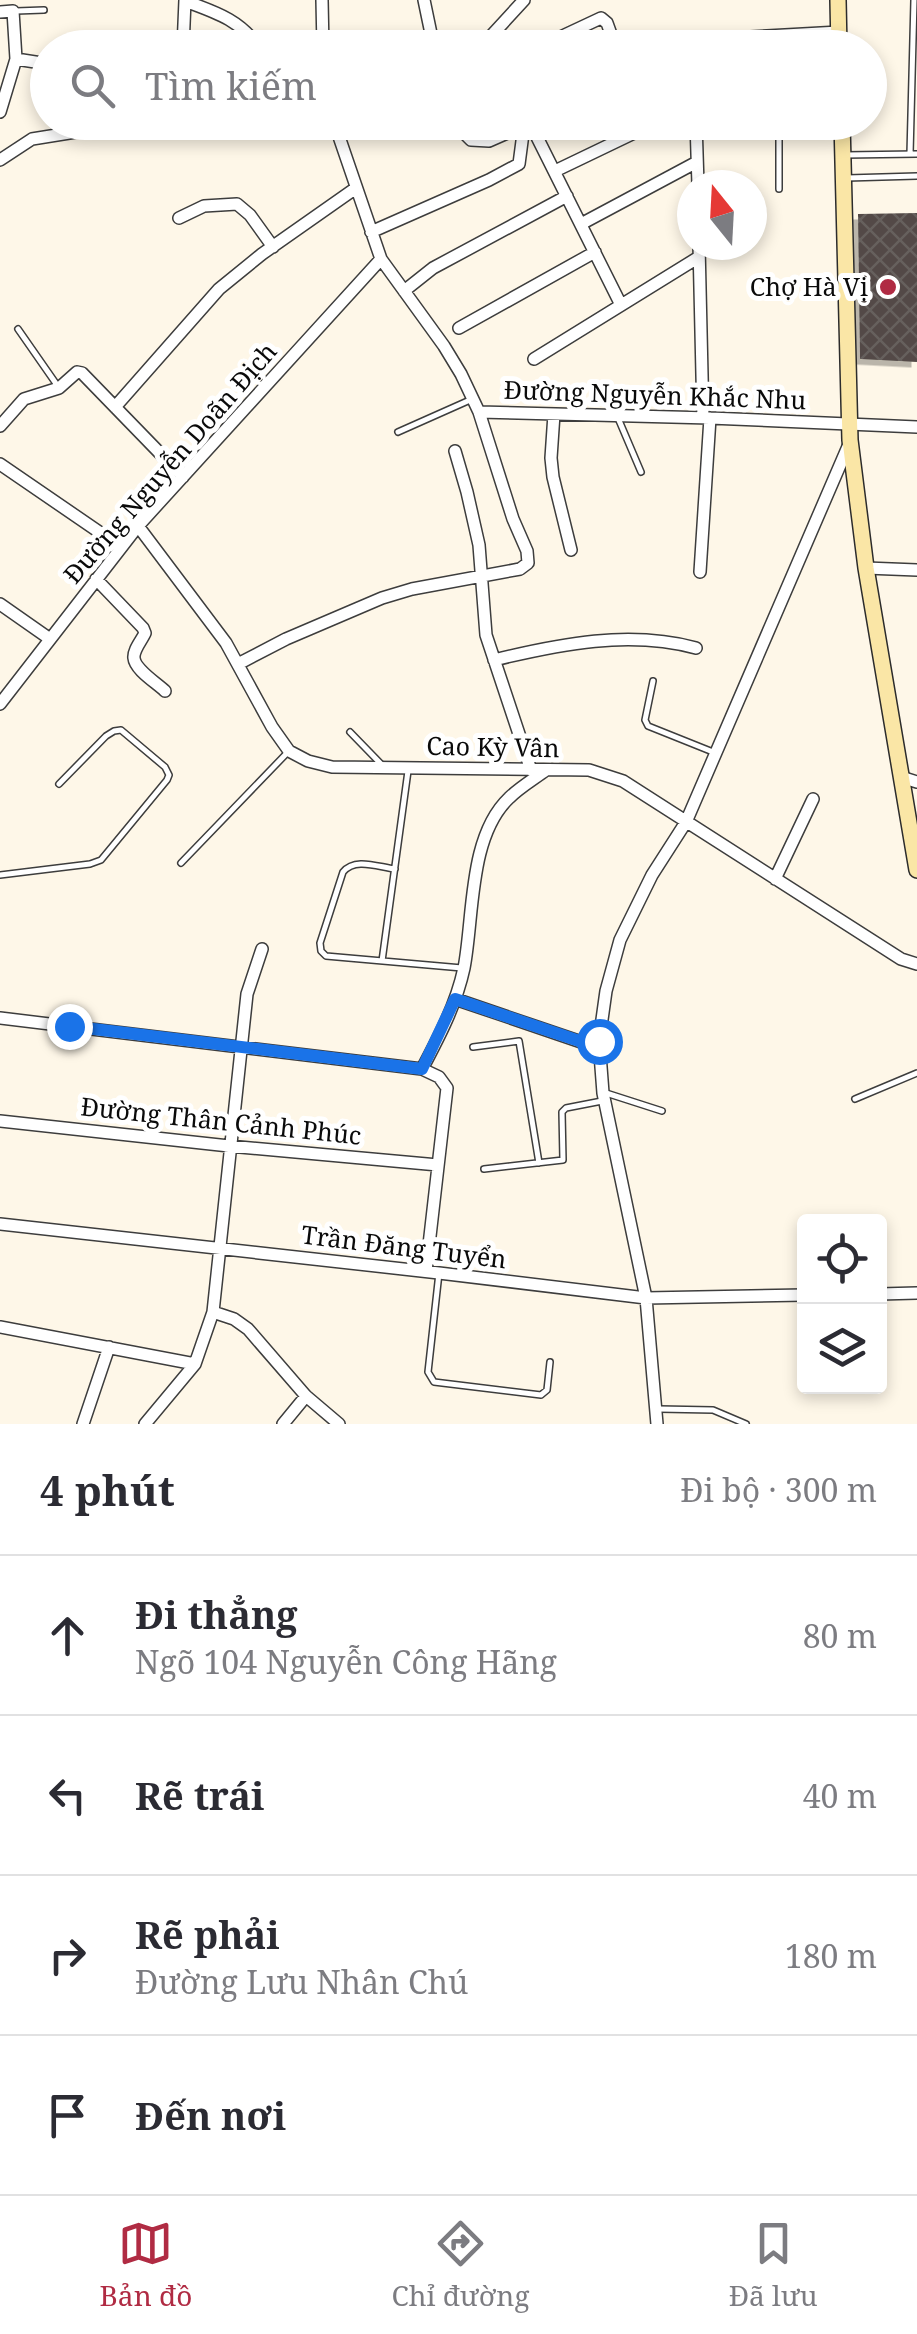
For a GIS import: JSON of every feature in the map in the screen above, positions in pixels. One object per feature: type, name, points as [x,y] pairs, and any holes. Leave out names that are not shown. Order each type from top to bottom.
[{"type":"street","points":[[184,30],[185,0],[226,16],[246,30]]},
{"type":"street","points":[[322,0],[323,30]]},
{"type":"street","points":[[424,0],[430,30]]},
{"type":"street","points":[[496,30],[524,0]]},
{"type":"street","points":[[838,0],[839,30]]},
{"type":"street","points":[[0,112],[16,59],[6,12]]},
{"type":"street","points":[[576,30],[602,18],[609,30]]},
{"type":"street","points":[[16,59],[30,61]]},
{"type":"street","points":[[0,160],[32,140]]},
{"type":"street","name":"Đường Nguyễn Khắc Nhu","points":[[340,140],[381,259],[444,346],[479,412],[706,418],[850,432],[917,427]]},
{"type":"street","points":[[372,232],[519,164],[525,140]]},
{"type":"street","points":[[538,140],[622,305]]},
{"type":"street","points":[[554,171],[619,140]]},
{"type":"street","points":[[697,140],[698,170]]},
{"type":"street","points":[[843,140],[850,432],[866,568],[909,780],[916,863]]},
{"type":"street","points":[[581,224],[698,162]]},
{"type":"street","points":[[115,407],[219,289],[356,188]]},
{"type":"street","points":[[404,291],[433,268],[567,196]]},
{"type":"street","points":[[179,218],[204,206],[237,204],[250,214],[273,247]]},
{"type":"street","points":[[459,328],[595,252]]},
{"type":"street","name":"Đường Nguyễn Doãn Địch","points":[[0,704],[138,526],[381,259]]},
{"type":"street","points":[[534,360],[686,260]]},
{"type":"street","points":[[699,260],[706,418],[700,572]]},
{"type":"street","points":[[0,426],[24,399],[59,388],[76,372],[182,477]]},
{"type":"street","points":[[238,664],[382,598],[520,569],[528,562],[479,412]]},
{"type":"street","points":[[554,414],[553,477],[571,550]]},
{"type":"street","points":[[658,1424],[646,1298],[604,1096],[600,1048],[606,990],[620,940],[652,876],[686,822],[850,432]]},
{"type":"street","points":[[455,451],[473,517],[486,635],[531,770]]},
{"type":"street","points":[[0,464],[121,546]]},
{"type":"street","points":[[138,526],[202,608],[289,751]]},
{"type":"street","points":[[866,568],[917,570]]},
{"type":"street","points":[[96,579],[143,628],[144,639],[134,652],[134,660],[166,691]]},
{"type":"street","points":[[0,604],[50,640]]},
{"type":"street","points":[[494,660],[575,643],[637,639],[671,641],[696,648]]},
{"type":"street","name":"Cao Kỳ Vân","points":[[289,751],[308,762],[332,767],[589,770],[623,782],[901,959],[917,964]]},
{"type":"street","points":[[422,1069],[455,999],[464,968],[478,867],[495,815],[509,798],[546,770]]},
{"type":"street","points":[[774,879],[813,798]]},
{"type":"street","points":[[144,1424],[196,1364],[213,1312],[246,994],[262,949]]},
{"type":"street","points":[[455,999],[600,1048]]},
{"type":"street","points":[[0,1018],[422,1069],[439,1077],[447,1088],[432,1272]]},
{"type":"street","name":"Đường Thân Cảnh Phúc","points":[[0,1120],[438,1165]]},
{"type":"street","name":"Trần Đăng Tuyển","points":[[0,1224],[646,1298],[797,1295]]},
{"type":"street","points":[[887,1294],[917,1293]]},
{"type":"street","points":[[213,1312],[234,1318],[248,1329],[306,1396],[338,1424]]},
{"type":"street","points":[[0,1327],[196,1364]]},
{"type":"street","points":[[83,1424],[109,1346]]},
{"type":"street","points":[[283,1424],[306,1396]]},
{"type":"lane","points":[[843,155],[914,154],[914,0]]},
{"type":"lane","points":[[6,12],[44,10]]},
{"type":"lane","points":[[779,140],[779,189]]},
{"type":"lane","points":[[844,178],[917,176]]},
{"type":"lane","points":[[18,328],[59,388]]},
{"type":"lane","points":[[398,432],[473,399]]},
{"type":"lane","points":[[617,416],[641,472]]},
{"type":"lane","points":[[653,680],[645,720],[648,726],[716,753]]},
{"type":"lane","points":[[0,875],[101,860],[169,775],[165,767],[121,730],[106,736],[59,784]]},
{"type":"lane","points":[[350,732],[385,768]]},
{"type":"lane","points":[[181,863],[289,751]]},
{"type":"lane","points":[[382,961],[408,768]]},
{"type":"lane","points":[[395,869],[356,863],[348,866],[320,942],[322,951],[326,956],[464,968]]},
{"type":"lane","points":[[473,1046],[518,1041],[539,1162]]},
{"type":"lane","points":[[855,1099],[917,1073]]},
{"type":"lane","points":[[484,1168],[563,1160],[562,1112],[604,1096],[662,1112]]},
{"type":"lane","points":[[432,1272],[428,1372],[434,1382],[541,1395],[548,1390],[550,1362]]},
{"type":"lane","points":[[656,1408],[713,1410],[746,1424]]},
{"type":"building","name":"Chợ Hà Vị","points":[[917,213],[917,362],[860,359],[858,214]]},
{"type":"place","name":"Chợ Hà Vị","points":[[888,287]]},
{"type":"route","points":[[69,1026],[422,1069],[455,999],[600,1048],[599,1041]]}]
